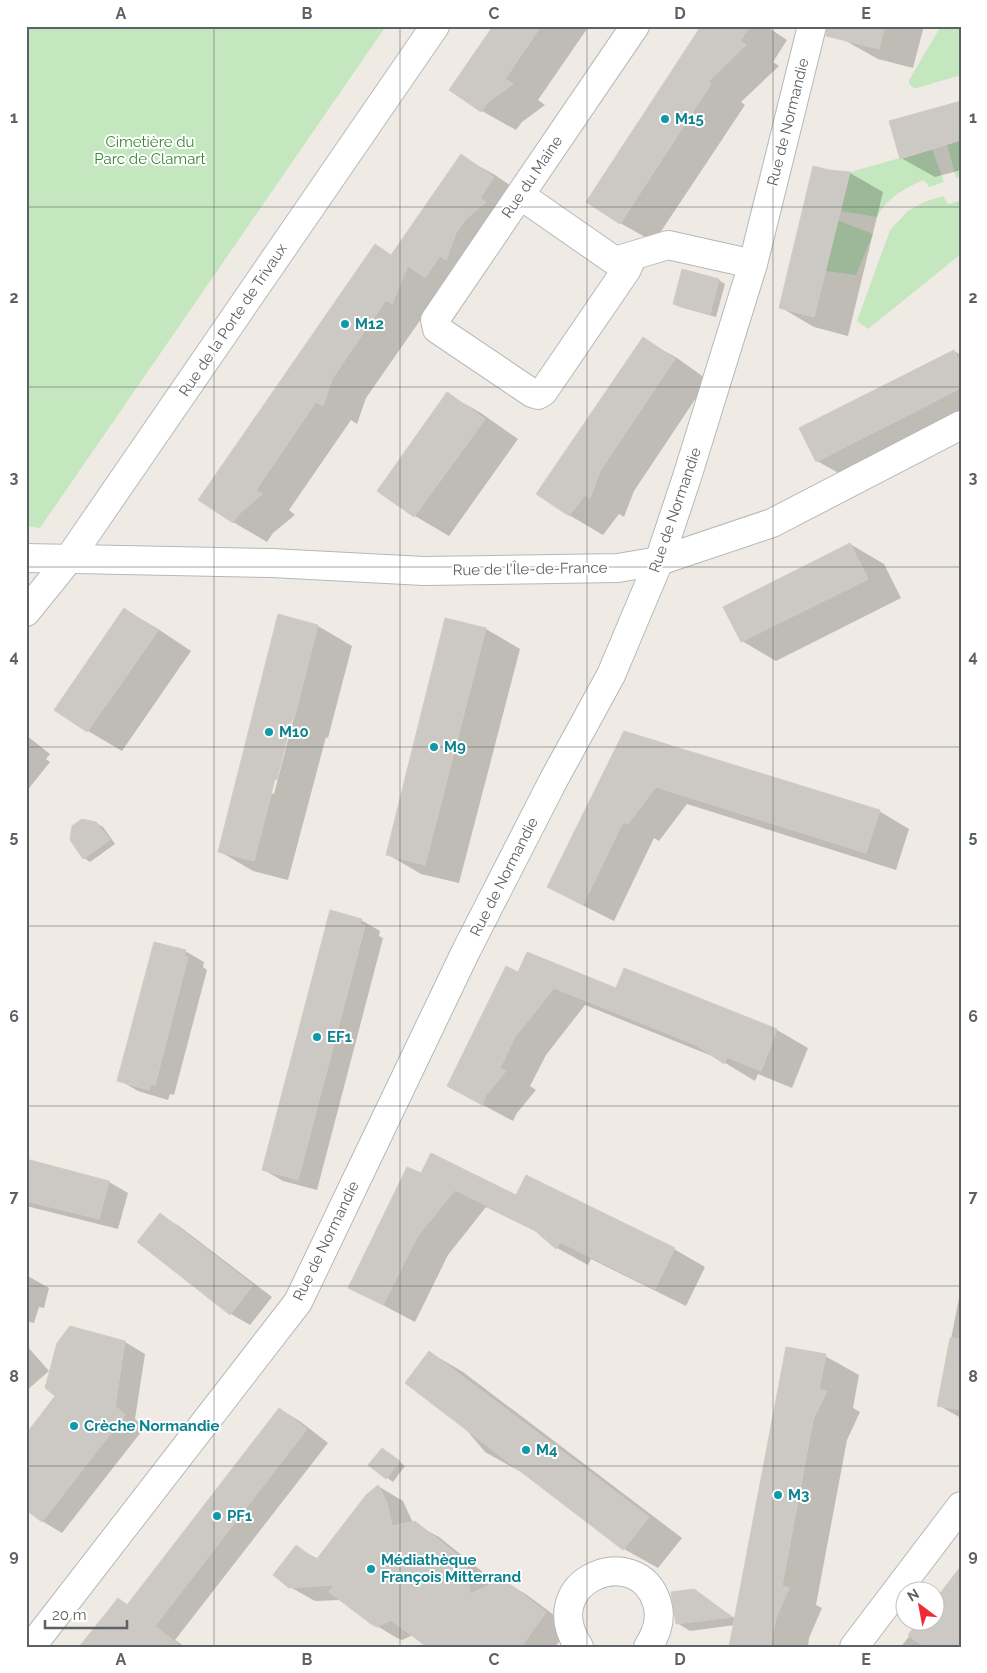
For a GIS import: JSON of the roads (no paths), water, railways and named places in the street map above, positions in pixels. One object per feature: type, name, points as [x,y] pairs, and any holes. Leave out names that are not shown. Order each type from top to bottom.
[{"type":"street","name":"Rue de la Porte de Trivaux","points":[[26,612],[68,560],[435,26]]},
{"type":"street","name":"Rue du Maine","points":[[633,256],[628,269],[543,392],[538,394],[532,393],[437,329],[435,320],[635,26]]},
{"type":"street","name":"Rue de Normandie","points":[[31,1647],[298,1302],[466,951],[553,781],[611,676],[659,561],[753,264],[812,26]]},
{"type":"street","points":[[520,195],[615,261],[668,245],[753,264]]},
{"type":"street","name":"Rue de l'Île-de-France","points":[[26,558],[272,563],[424,571],[618,568],[659,561],[772,524],[961,425]]},
{"type":"street","points":[[854,1647],[961,1506]]},
{"type":"street","points":[[579,1647],[572,1637],[568,1624],[571,1598],[588,1578],[600,1573],[613,1571],[626,1572],[642,1580],[655,1597],[659,1609],[659,1623],[656,1635],[648,1647]]},
{"type":"place","name":"M15","points":[[665,119]]},
{"type":"place","name":"M12","points":[[345,324]]},
{"type":"place","name":"M10","points":[[269,732]]},
{"type":"place","name":"M9","points":[[434,747]]},
{"type":"place","name":"EF1","points":[[317,1037]]},
{"type":"place","name":"Crèche Normandie","points":[[74,1426]]},
{"type":"place","name":"M4","points":[[526,1450]]},
{"type":"place","name":"M3","points":[[778,1495]]},
{"type":"place","name":"PF1","points":[[217,1516]]},
{"type":"place","name":"Médiathèque François Mitterrand","points":[[371,1569]]},
{"type":"park label","name":"Cimetière du Parc de Clamart","points":[[150,150]]}]
